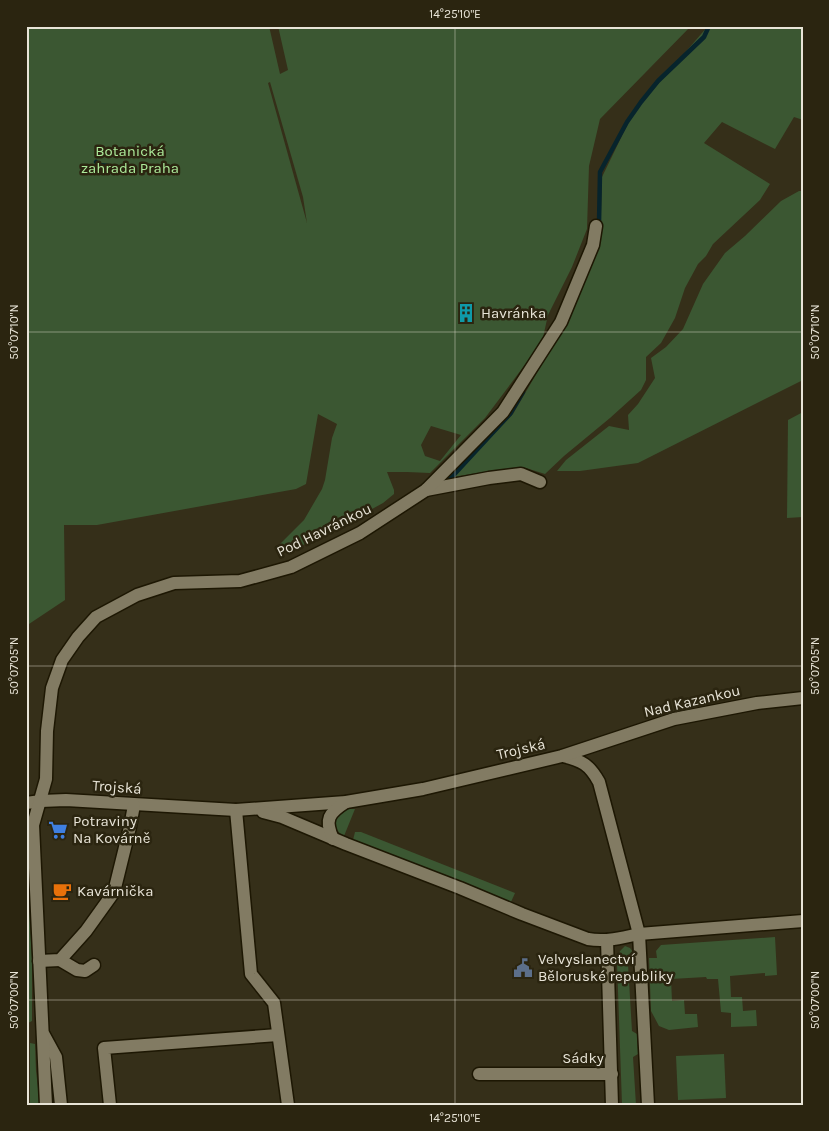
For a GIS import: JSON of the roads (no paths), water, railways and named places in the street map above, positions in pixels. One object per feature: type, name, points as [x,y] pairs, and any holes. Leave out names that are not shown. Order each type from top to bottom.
[{"type":"street","name":"Pod Havránkou","points":[[46,1105],[33,825],[47,774],[47,731],[52,688],[62,660],[78,637],[96,618],[137,595],[174,583],[240,581],[291,567],[360,533],[426,490],[503,412],[561,322],[593,245],[596,226]]},
{"type":"street","name":"Pod Havránkou","points":[[426,490],[488,478],[521,474],[540,482]]},
{"type":"street","name":"Nad Kazankou","points":[[562,756],[674,719],[756,703],[803,698]]},
{"type":"street","name":"Trojská","points":[[26,803],[66,800],[255,810],[346,802],[423,788],[562,756],[584,763],[590,768],[599,782],[639,934]]},
{"type":"street","points":[[333,839],[328,828],[329,817],[336,808],[346,802]]},
{"type":"street","points":[[60,960],[86,931],[114,892],[134,805]]},
{"type":"street","points":[[236,810],[251,974],[274,1004],[288,1105]]},
{"type":"street","name":"Trojská","points":[[255,810],[282,817],[588,940],[598,941],[639,934],[803,921]]},
{"type":"street","points":[[639,934],[648,1105]]},
{"type":"street","name":"Sádky","points":[[479,1074],[612,1074],[607,940]]},
{"type":"street","points":[[39,961],[60,960],[77,970],[85,971],[94,965]]},
{"type":"street","name":"Pod Havránkou","points":[[42,1031],[56,1057],[61,1105]]},
{"type":"street","points":[[110,1105],[104,1048],[278,1035]]},
{"type":"street","points":[[612,1074],[612,1105]]},
{"type":"waterway","points":[[599,224],[600,172],[627,122],[658,81],[704,37],[709,26]]},
{"type":"waterway","points":[[96,162],[99,165],[98,168],[102,169],[102,173]]},
{"type":"waterway","points":[[99,165],[109,166]]},
{"type":"waterway","points":[[450,479],[510,414],[523,392]]},
{"type":"place","name":"Havránka","points":[[466,313]]},
{"type":"place","name":"Potraviny Na Kovárně","points":[[58,830]]},
{"type":"place","name":"Kavárnička","points":[[62,891]]},
{"type":"place","name":"Velvyslanectví Běloruské republiky","points":[[523,968]]},
{"type":"park label","name":"Botanická zahrada Praha","points":[[130,160]]}]
